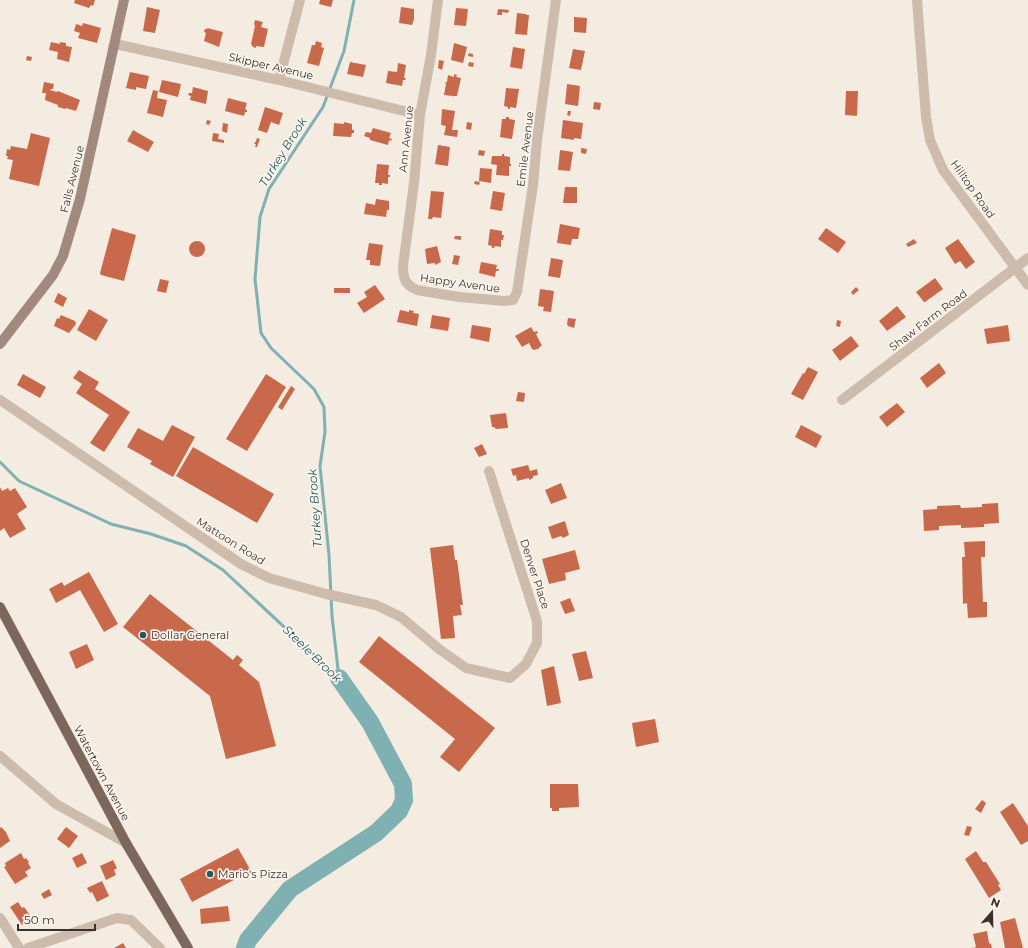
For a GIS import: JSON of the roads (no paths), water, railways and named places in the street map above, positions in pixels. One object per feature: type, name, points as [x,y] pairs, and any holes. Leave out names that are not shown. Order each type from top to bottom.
[{"type":"main road","name":"Falls Avenue","points":[[0,344],[53,275],[63,256],[80,199],[124,0]]},
{"type":"main road","name":"Watertown Avenue","points":[[0,607],[126,844],[188,948]]},
{"type":"street","points":[[279,80],[300,0]]},
{"type":"street","name":"Ann Avenue","points":[[406,281],[403,274],[403,266],[414,183],[420,115],[431,55],[438,0]]},
{"type":"street","name":"Emile Avenue","points":[[513,300],[517,292],[533,185],[537,140],[556,0]]},
{"type":"street","name":"Hilltop Road","points":[[917,0],[926,117],[930,140],[943,170],[1028,285]]},
{"type":"street","name":"Skipper Avenue","points":[[115,44],[279,80],[420,115]]},
{"type":"street","name":"Shaw Farm Road","points":[[842,400],[1028,258]]},
{"type":"street","name":"Happy Avenue","points":[[406,281],[410,288],[417,290],[459,297],[505,301],[513,300]]},
{"type":"street","name":"Mattoon Road","points":[[0,400],[241,564],[269,578],[326,594],[376,604],[401,617],[439,649],[466,668],[510,678]]},
{"type":"street","name":"Denver Place","points":[[489,471],[537,621],[536,644],[526,664],[510,678]]},
{"type":"street","points":[[0,756],[56,804],[126,844]]},
{"type":"street","points":[[0,918],[19,948]]},
{"type":"street","points":[[28,948],[116,918],[131,920],[160,948]]},
{"type":"waterway","name":"Turkey Brook","points":[[339,678],[332,616],[329,555],[320,466],[325,432],[324,407],[314,389],[271,348],[261,333],[255,279],[260,217],[269,189],[323,107],[344,51],[354,0]]},
{"type":"waterway","name":"Steele Brook","points":[[0,462],[19,481],[111,524],[151,534],[186,546],[223,570],[339,678]]},
{"type":"waterway","name":"Steele Brook","points":[[245,948],[248,940],[290,889],[376,833],[399,811],[404,800],[403,784],[370,722],[339,678]]},
{"type":"place","name":"Dollar General","points":[[143,635]]},
{"type":"place","name":"Mario's Pizza","points":[[210,874]]}]
